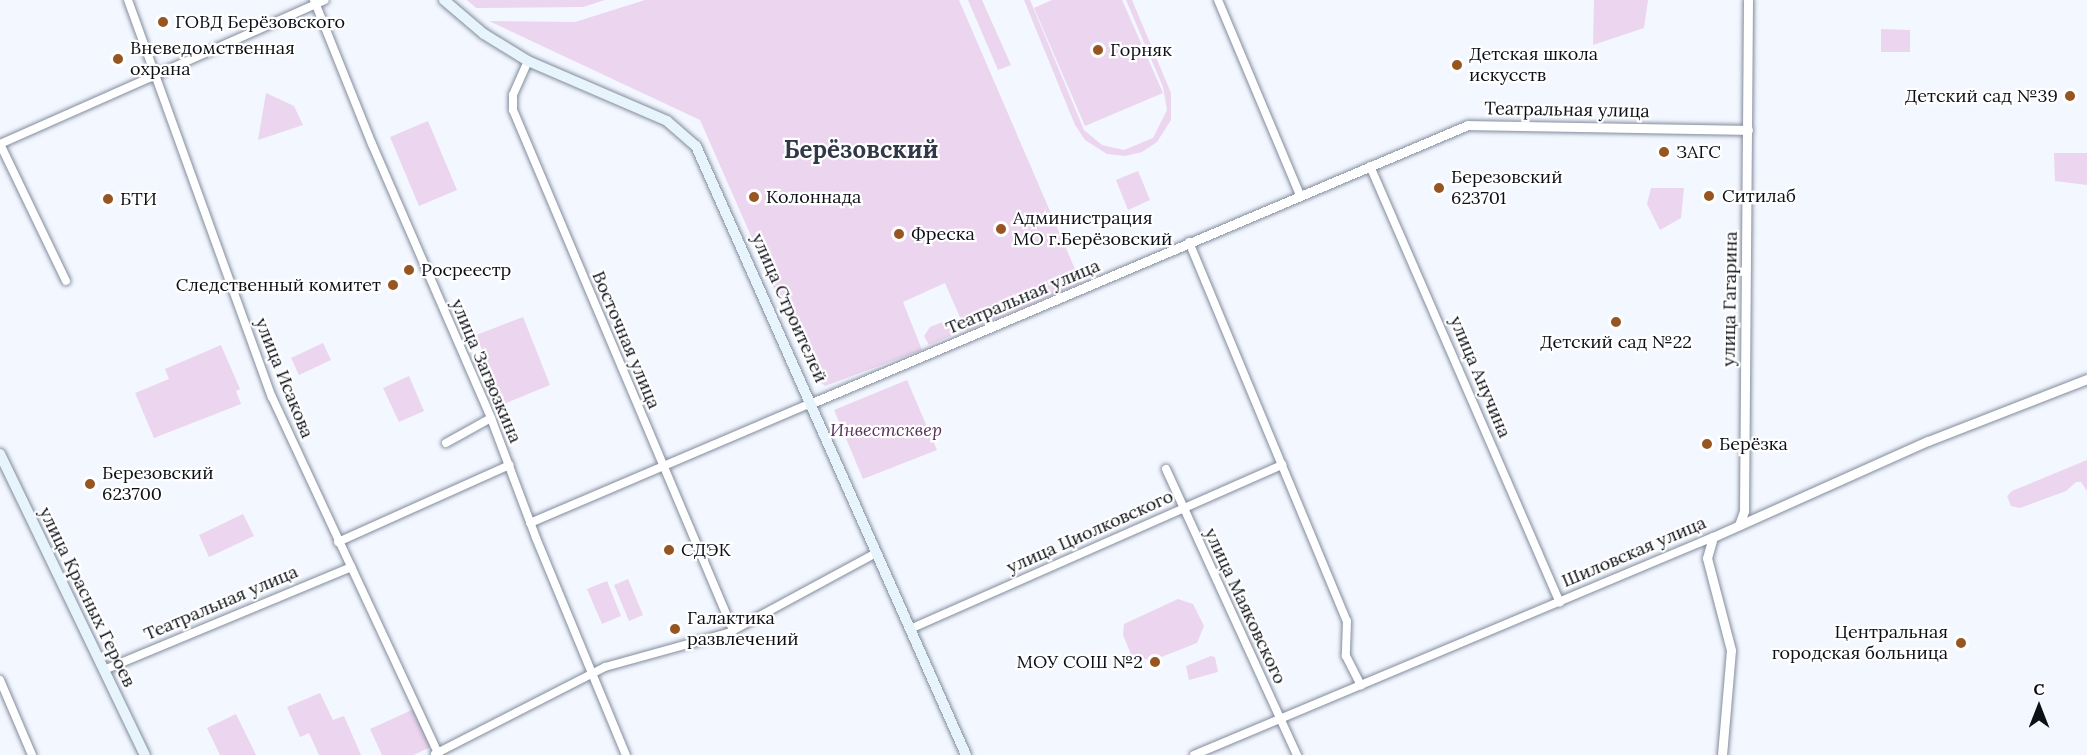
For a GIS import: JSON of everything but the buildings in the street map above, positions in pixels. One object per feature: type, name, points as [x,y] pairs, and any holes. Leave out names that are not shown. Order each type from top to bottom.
[{"type":"main road","name":"улица Строителей","points":[[444,0],[484,33],[528,61],[667,121],[692,140],[705,161],[966,755]]},
{"type":"main road","name":"улица Красных Героев","points":[[0,454],[3,470],[145,755]]},
{"type":"street","name":"улица Исакова","points":[[128,0],[272,397],[437,754]]},
{"type":"street","points":[[66,281],[0,144],[153,73],[315,2],[325,0]]},
{"type":"street","points":[[1218,0],[1300,195]]},
{"type":"street","name":"улица Гагарина","points":[[1739,525],[1744,511],[1748,0]]},
{"type":"street","name":"улица Загвозкина","points":[[315,2],[372,144],[492,418],[530,523],[626,755]]},
{"type":"street","name":"Восточная улица","points":[[528,61],[513,95],[513,110],[733,630]]},
{"type":"street","name":"Театральная улица","points":[[530,523],[1468,125],[1748,130]]},
{"type":"street","name":"улица Анучина","points":[[1370,166],[1560,602]]},
{"type":"street","points":[[1189,242],[1347,621],[1346,656],[1361,685]]},
{"type":"street","name":"Шиловская улица","points":[[1194,755],[1713,537],[1928,441],[2087,379]]},
{"type":"street","points":[[446,443],[492,418]]},
{"type":"street","points":[[338,542],[509,465]]},
{"type":"street","name":"улица Циолковского","points":[[910,629],[1282,465]]},
{"type":"street","name":"улица Маяковского","points":[[1166,469],[1182,508],[1282,717],[1297,755]]},
{"type":"street","points":[[1713,537],[1707,558],[1731,650],[1722,755]]},
{"type":"street","points":[[437,754],[605,667],[733,630],[876,553]]},
{"type":"street","name":"Театральная улица","points":[[104,670],[351,567]]},
{"type":"street","points":[[0,680],[32,755]]},
{"type":"green space","points":[[467,0],[605,0],[583,7],[476,8]]},
{"type":"green space","points":[[645,0],[959,0],[1081,283],[966,331],[945,283],[903,302],[922,350],[825,386],[812,375],[700,120],[489,21],[575,22]]},
{"type":"green space","points":[[968,0],[982,0],[1011,65],[998,70]]},
{"type":"green space","points":[[1024,0],[1030,0],[1084,130],[1102,145],[1124,150],[1153,138],[1167,110],[1163,87],[1126,0],[1132,0],[1171,93],[1171,120],[1157,142],[1142,152],[1125,156],[1107,154],[1085,140],[1075,125]]},
{"type":"green space","name":"Горняк","points":[[1052,0],[1122,0],[1163,93],[1085,126],[1034,8]]},
{"type":"green space","points":[[1594,0],[1648,0],[1644,28],[1593,45]]},
{"type":"green space","points":[[1881,29],[1910,30],[1910,52],[1881,52]]},
{"type":"green space","points":[[266,93],[294,106],[303,125],[258,140]]},
{"type":"green space","points":[[428,121],[457,190],[419,206],[390,137]]},
{"type":"green space","points":[[2054,153],[2087,153],[2087,185],[2055,181]]},
{"type":"green space","points":[[1138,171],[1150,200],[1128,210],[1116,180]]},
{"type":"green space","points":[[1651,188],[1684,188],[1681,218],[1660,230],[1647,204]]},
{"type":"green space","points":[[523,317],[550,385],[504,404],[476,335]]},
{"type":"green space","points":[[945,321],[954,323],[958,333],[929,345],[924,336],[930,327]]},
{"type":"green space","points":[[323,343],[331,360],[299,375],[291,358]]},
{"type":"green space","points":[[221,345],[240,389],[236,391],[241,404],[154,438],[135,393],[169,379],[165,369]]},
{"type":"green space","points":[[409,376],[424,411],[399,422],[383,388]]},
{"type":"green space","name":"Инвестсквер","points":[[907,380],[937,450],[863,479],[834,410]]},
{"type":"green space","points":[[2087,460],[2087,491],[2081,482],[2076,482],[2066,491],[2020,508],[2011,506],[2007,496],[2012,491]]},
{"type":"green space","points":[[243,514],[254,536],[209,557],[199,535]]},
{"type":"green space","points":[[628,579],[643,615],[629,621],[614,585]]},
{"type":"green space","points":[[607,581],[621,616],[602,624],[587,589]]},
{"type":"green space","points":[[1178,599],[1193,604],[1204,626],[1197,643],[1151,661],[1131,654],[1123,635],[1124,624]]},
{"type":"green space","points":[[1211,656],[1215,657],[1218,672],[1189,680],[1186,666]]},
{"type":"green space","points":[[320,693],[333,720],[344,716],[361,755],[319,755],[309,733],[300,737],[287,707]]},
{"type":"green space","points":[[414,709],[431,747],[413,755],[382,755],[370,729]]},
{"type":"green space","points":[[236,714],[256,755],[220,755],[207,728]]},
{"type":"place","name":"ГОВД Берёзовского","points":[[163,22]]},
{"type":"place","name":"Горняк","points":[[1098,50]]},
{"type":"place","name":"Вневедомственная охрана","points":[[118,59]]},
{"type":"place","name":"Детская школа искусств","points":[[1457,65]]},
{"type":"place","name":"Детский сад №39","points":[[2070,96]]},
{"type":"place","name":"ЗАГС","points":[[1664,152]]},
{"type":"place","name":"Березовский 623701","points":[[1439,188]]},
{"type":"place","name":"Ситилаб","points":[[1709,196]]},
{"type":"place","name":"Колоннада","points":[[754,197]]},
{"type":"place","name":"БТИ","points":[[108,199]]},
{"type":"place","name":"Администрация МО г.Берёзовский","points":[[1001,229]]},
{"type":"place","name":"Фреска","points":[[899,234]]},
{"type":"place","name":"Росреестр","points":[[409,270]]},
{"type":"place","name":"Следственный комитет","points":[[393,285]]},
{"type":"place","name":"Детский сад №22","points":[[1616,322]]},
{"type":"place","name":"Берёзка","points":[[1707,444]]},
{"type":"place","name":"Березовский 623700","points":[[90,484]]},
{"type":"place","name":"СДЭК","points":[[669,550]]},
{"type":"place","name":"Галактика развлечений","points":[[675,629]]},
{"type":"place","name":"Центральная городская больница","points":[[1961,643]]},
{"type":"place","name":"МОУ СОШ №2","points":[[1155,662]]},
{"type":"district","name":"Берёзовский","points":[[861,150]]}]
